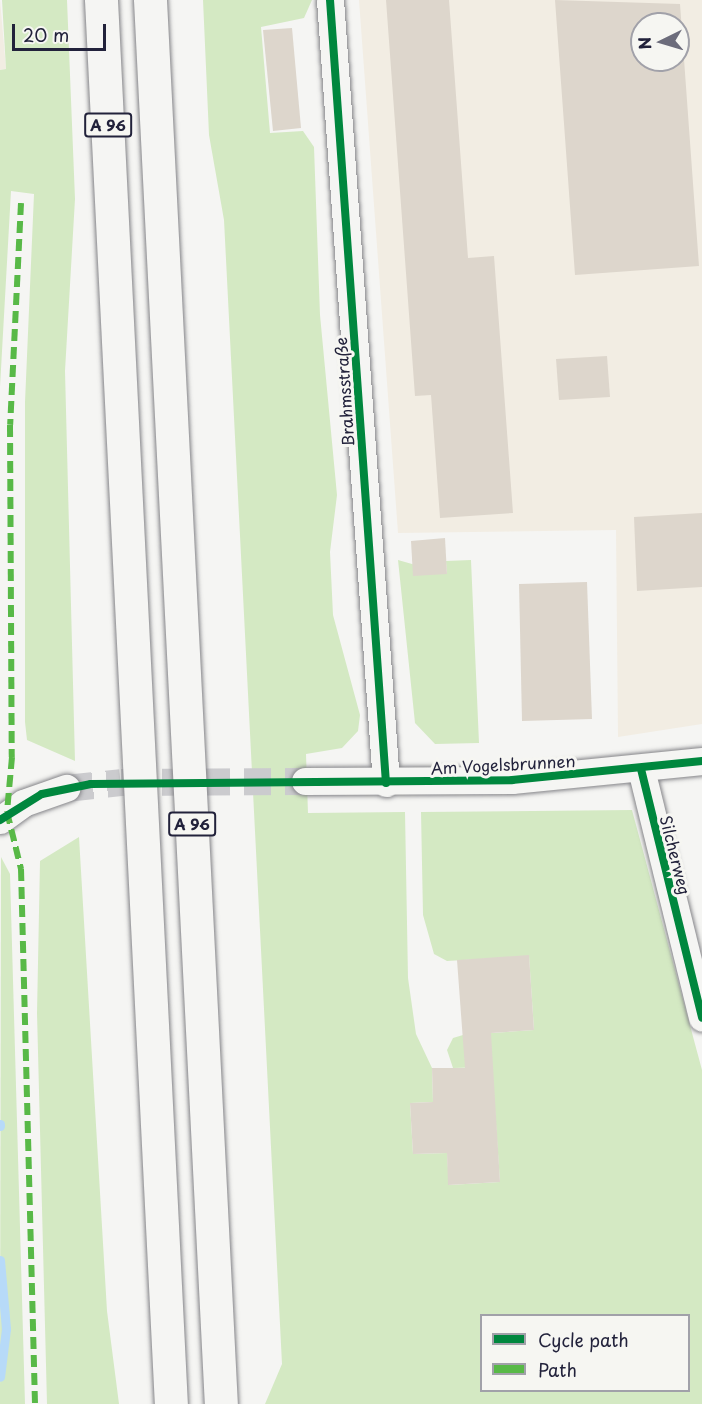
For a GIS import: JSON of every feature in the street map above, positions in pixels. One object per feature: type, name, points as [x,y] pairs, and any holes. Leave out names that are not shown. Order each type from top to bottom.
[{"type":"highway","name":"A 96","points":[[101,0],[171,1404]]},
{"type":"highway","name":"A 96","points":[[150,0],[221,1404]]},
{"type":"street","name":"Brahmsstraße","points":[[330,0],[386,783]]},
{"type":"street","name":"Am Vogelsbrunnen","points":[[306,781],[386,783],[641,769],[702,761]]},
{"type":"street","name":"Silcherweg","points":[[641,769],[702,1018]]},
{"type":"street","points":[[0,820],[23,803],[66,788]]},
{"type":"shaded area","points":[[0,0],[6,69],[0,70]]},
{"type":"shaded area","points":[[359,0],[702,0],[702,724],[618,737],[616,530],[398,533]]},
{"type":"green space","points":[[2,0],[67,0],[75,199],[65,371],[75,761],[27,740],[25,722],[25,402],[34,194],[11,191],[0,387],[0,70],[6,69]]},
{"type":"green space","points":[[203,0],[312,0],[304,18],[261,27],[270,133],[303,131],[314,147],[320,315],[337,495],[330,552],[333,615],[360,715],[358,731],[342,748],[306,754],[308,813],[405,812],[408,978],[416,1034],[432,1068],[433,1102],[410,1103],[413,1154],[447,1153],[449,1185],[500,1182],[492,1067],[453,1068],[447,1050],[453,1038],[463,1035],[534,1030],[529,956],[447,961],[434,954],[423,915],[421,812],[632,810],[702,1070],[702,1404],[265,1404],[282,1364],[224,220],[209,135]]},
{"type":"green space","points":[[398,560],[447,574],[446,561],[471,560],[479,743],[435,744],[415,723]]},
{"type":"green space","points":[[79,837],[107,1311],[119,1404],[47,1404],[37,1013],[40,861]]},
{"type":"green space","points":[[1,857],[10,874],[25,1404],[0,1404]]},
{"type":"building","points":[[386,0],[449,0],[468,258],[494,256],[513,513],[440,518],[431,395],[415,396]]},
{"type":"building","points":[[555,0],[680,4],[681,12],[630,12],[630,72],[685,72],[699,266],[575,275]]},
{"type":"building","points":[[292,28],[301,128],[273,131],[263,30]]},
{"type":"building","points":[[607,356],[610,397],[559,400],[556,359]]},
{"type":"building","points":[[702,513],[702,587],[637,591],[634,517]]},
{"type":"building","points":[[445,538],[447,574],[413,576],[411,541]]},
{"type":"building","points":[[587,582],[592,719],[522,721],[519,584]]},
{"type":"building","points":[[529,955],[534,1030],[491,1033],[500,1182],[448,1185],[447,1153],[413,1154],[410,1103],[433,1102],[432,1068],[465,1068],[457,960]]},
{"type":"waterway","points":[[0,1260],[6,1329],[0,1377]]},
{"type":"tunnel","points":[[66,788],[121,782],[305,781]]},
{"type":"marked path","points":[[21,203],[10,425],[12,757],[7,812],[21,869],[35,1404]]},
{"type":"cycle path","points":[[330,0],[386,783]]},
{"type":"cycle path","points":[[0,820],[42,794],[91,784],[512,780],[702,761]]},
{"type":"cycle path","points":[[641,769],[702,1018]]}]
